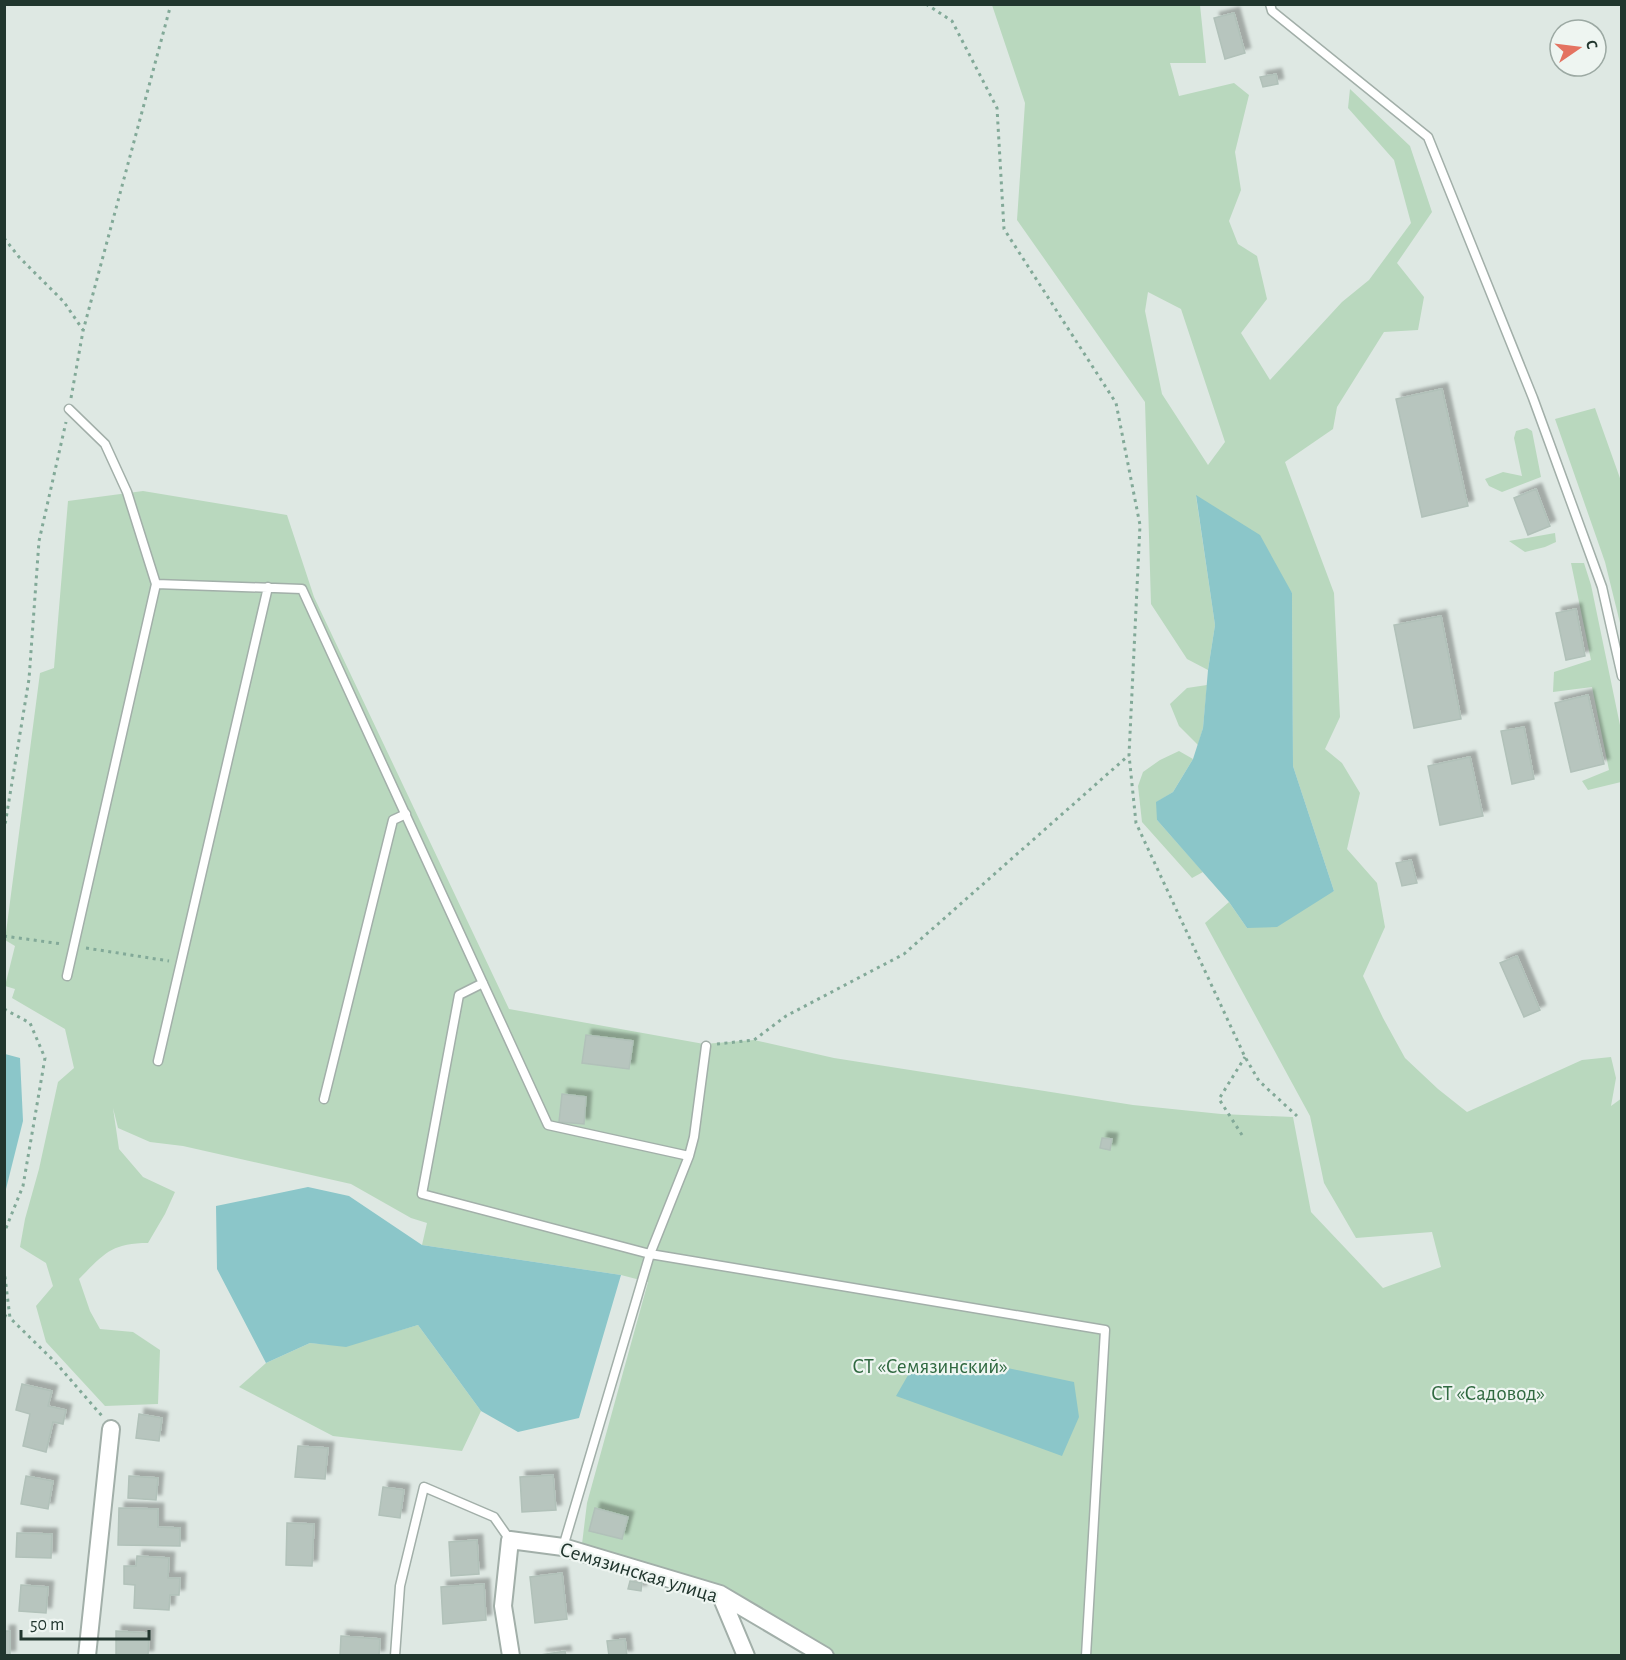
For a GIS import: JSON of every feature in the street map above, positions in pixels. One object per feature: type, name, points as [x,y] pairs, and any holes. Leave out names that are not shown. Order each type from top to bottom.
[{"type":"street","points":[[87,1656],[111,1429]]},
{"type":"street","name":"Семязинская улица","points":[[510,1539],[563,1547],[720,1594],[825,1656]]},
{"type":"street","points":[[510,1539],[503,1606],[511,1656]]},
{"type":"street","points":[[720,1594],[746,1656]]},
{"type":"lane","points":[[1270,4],[1272,11],[1428,137],[1533,398],[1602,587],[1622,676]]},
{"type":"lane","points":[[67,976],[156,584],[127,492],[105,444],[69,409]]},
{"type":"lane","points":[[156,584],[302,589],[548,1125],[689,1155]]},
{"type":"lane","points":[[158,1061],[268,587]]},
{"type":"lane","points":[[324,1099],[393,820],[406,814]]},
{"type":"lane","points":[[483,983],[459,995],[422,1194],[650,1254],[1106,1329],[1086,1656]]},
{"type":"lane","points":[[563,1547],[650,1254],[689,1155],[694,1137],[706,1046]]},
{"type":"lane","points":[[395,1656],[400,1586],[424,1487],[494,1517],[510,1539]]},
{"type":"path","points":[[926,4],[952,21],[997,108],[1004,229],[1116,403],[1140,525],[1129,755],[1136,823],[1245,1057],[1259,1081],[1297,1116]]},
{"type":"path","points":[[4,238],[19,257],[64,302],[83,331]]},
{"type":"path","points":[[706,1046],[754,1040],[786,1016],[904,954],[1129,755]]},
{"type":"path","points":[[4,936],[181,963]]},
{"type":"path","points":[[4,1010],[30,1023],[45,1058],[22,1186],[4,1233]]},
{"type":"path","points":[[1242,1135],[1219,1100],[1245,1057]]},
{"type":"path","points":[[4,1269],[10,1318]]},
{"type":"path","points":[[4,1315],[10,1318],[56,1363],[111,1429]]},
{"type":"green space","name":"СТ «Семязинский»","points":[[992,5],[1200,5],[1206,63],[1170,63],[1179,96],[1234,83],[1249,95],[1235,152],[1241,190],[1229,221],[1238,244],[1257,256],[1267,299],[1241,333],[1270,380],[1342,302],[1369,280],[1411,223],[1394,160],[1348,108],[1350,89],[1410,146],[1432,212],[1397,263],[1424,297],[1418,330],[1384,332],[1337,407],[1333,429],[1285,462],[1334,593],[1340,717],[1325,749],[1342,763],[1360,793],[1347,849],[1377,883],[1385,927],[1363,976],[1405,1058],[1467,1112],[1582,1060],[1611,1057],[1616,1078],[1611,1106],[1622,1098],[1621,1655],[828,1655],[728,1588],[582,1544],[587,1503],[648,1282],[621,1275],[422,1245],[427,1223],[411,1218],[351,1184],[183,1146],[150,1142],[118,1128],[113,1108],[119,1149],[143,1177],[175,1192],[148,1243],[116,1248],[102,1257],[79,1279],[90,1311],[100,1329],[133,1332],[160,1350],[158,1404],[105,1406],[46,1342],[36,1306],[53,1286],[46,1263],[20,1247],[58,1082],[74,1068],[65,1029],[12,998],[15,989],[5,986],[15,946],[5,940],[40,673],[54,668],[68,501],[143,491],[287,515],[314,597],[509,1009],[704,1044],[754,1040],[834,1058],[1133,1105],[1221,1114],[1293,1117],[1311,1212],[1383,1288],[1441,1267],[1432,1232],[1356,1238],[1324,1183],[1310,1116],[1205,923],[1229,902],[1247,928],[1334,891],[1293,766],[1292,593],[1196,496],[1215,625],[1208,670],[1187,659],[1151,604],[1145,402],[1017,220],[1025,103]],"holes":[[[1148,292],[1181,309],[1225,442],[1208,465],[1162,394],[1145,311]]]},
{"type":"green space","points":[[1595,408],[1621,481],[1621,627],[1605,562],[1555,419]]},
{"type":"green space","points":[[1527,428],[1532,431],[1541,477],[1502,492],[1489,486],[1485,479],[1503,472],[1522,476],[1514,438],[1516,431]]},
{"type":"green space","points":[[1555,533],[1556,542],[1525,552],[1509,541]]},
{"type":"green space","points":[[1571,563],[1584,563],[1591,585],[1621,730],[1621,782],[1588,790],[1582,781],[1609,770],[1592,687],[1553,692],[1554,672],[1591,660]]},
{"type":"green space","points":[[1207,685],[1203,728],[1198,745],[1179,726],[1170,704],[1187,688]]},
{"type":"green space","points":[[1179,751],[1193,759],[1173,792],[1157,802],[1157,820],[1203,872],[1192,878],[1142,822],[1138,786],[1143,772]]},
{"type":"green space","points":[[418,1325],[481,1411],[462,1451],[333,1436],[239,1387],[266,1363],[310,1343],[346,1346]]},
{"type":"water","points":[[1196,495],[1260,535],[1292,593],[1293,766],[1334,891],[1277,927],[1247,928],[1229,902],[1157,820],[1156,802],[1173,792],[1193,759],[1203,728],[1215,625]]},
{"type":"water","points":[[5,1054],[20,1058],[23,1121],[5,1193]]},
{"type":"water","points":[[308,1187],[349,1196],[422,1245],[621,1275],[579,1418],[518,1432],[481,1411],[418,1325],[346,1347],[310,1343],[266,1363],[217,1269],[216,1206]]},
{"type":"water","points":[[970,1360],[1074,1382],[1079,1417],[1062,1456],[896,1396],[911,1370]]},
{"type":"building","points":[[1234,13],[1245,53],[1225,59],[1214,18]]},
{"type":"building","points":[[1276,74],[1278,84],[1263,87],[1260,77]]},
{"type":"building","points":[[1442,389],[1468,506],[1422,517],[1396,399]]},
{"type":"building","points":[[1536,489],[1550,526],[1528,535],[1514,498]]},
{"type":"building","points":[[1576,609],[1585,656],[1566,660],[1556,613]]},
{"type":"building","points":[[1441,616],[1461,719],[1414,728],[1394,625]]},
{"type":"building","points":[[1588,695],[1604,764],[1571,772],[1555,703]]},
{"type":"building","points":[[1524,727],[1534,779],[1512,784],[1501,731]]},
{"type":"building","points":[[1470,757],[1483,816],[1440,825],[1428,766]]},
{"type":"building","points":[[1411,860],[1417,883],[1402,886],[1396,863]]},
{"type":"building","points":[[1517,956],[1540,1010],[1524,1017],[1500,963]]},
{"type":"building","points":[[586,1035],[633,1041],[629,1069],[582,1063]]},
{"type":"building","points":[[562,1094],[586,1097],[584,1124],[559,1122]]},
{"type":"building","points":[[1102,1138],[1112,1139],[1110,1150],[1100,1148]]},
{"type":"building","points":[[22,1384],[52,1391],[48,1406],[66,1410],[63,1424],[53,1422],[46,1452],[23,1446],[30,1414],[16,1410]]},
{"type":"building","points":[[139,1414],[162,1418],[159,1441],[136,1438]]},
{"type":"building","points":[[298,1446],[328,1448],[325,1479],[295,1477]]},
{"type":"building","points":[[553,1475],[556,1510],[522,1512],[520,1477]]},
{"type":"building","points":[[26,1476],[53,1481],[48,1509],[21,1504]]},
{"type":"building","points":[[129,1476],[158,1478],[156,1500],[128,1498]]},
{"type":"building","points":[[383,1487],[404,1490],[400,1518],[379,1515]]},
{"type":"building","points":[[119,1508],[158,1509],[158,1527],[180,1528],[180,1546],[118,1545]]},
{"type":"building","points":[[595,1508],[628,1517],[622,1539],[589,1531]]},
{"type":"building","points":[[287,1523],[314,1524],[312,1566],[286,1565]]},
{"type":"building","points":[[17,1533],[52,1534],[51,1558],[16,1557]]},
{"type":"building","points":[[477,1540],[479,1574],[451,1576],[449,1542]]},
{"type":"building","points":[[137,1556],[169,1558],[168,1578],[180,1578],[179,1595],[170,1595],[169,1610],[134,1608],[135,1585],[124,1584],[124,1566],[136,1566]]},
{"type":"building","points":[[562,1573],[567,1619],[535,1623],[530,1577]]},
{"type":"building","points":[[630,1581],[642,1583],[641,1591],[628,1589]]},
{"type":"building","points":[[484,1584],[486,1620],[443,1624],[441,1587]]},
{"type":"building","points":[[21,1585],[48,1587],[46,1613],[19,1611]]},
{"type":"building","points":[[4,1631],[10,1631],[10,1656],[4,1656]]},
{"type":"building","points":[[116,1631],[149,1633],[148,1656],[116,1655]]},
{"type":"building","points":[[341,1636],[380,1639],[379,1656],[340,1656]]},
{"type":"building","points":[[625,1639],[627,1656],[609,1656],[607,1641]]},
{"type":"building","points":[[565,1651],[566,1656],[541,1656],[541,1655]]},
{"type":"park label","name":"СТ «Садовод»","points":[[1488,1393]]}]
